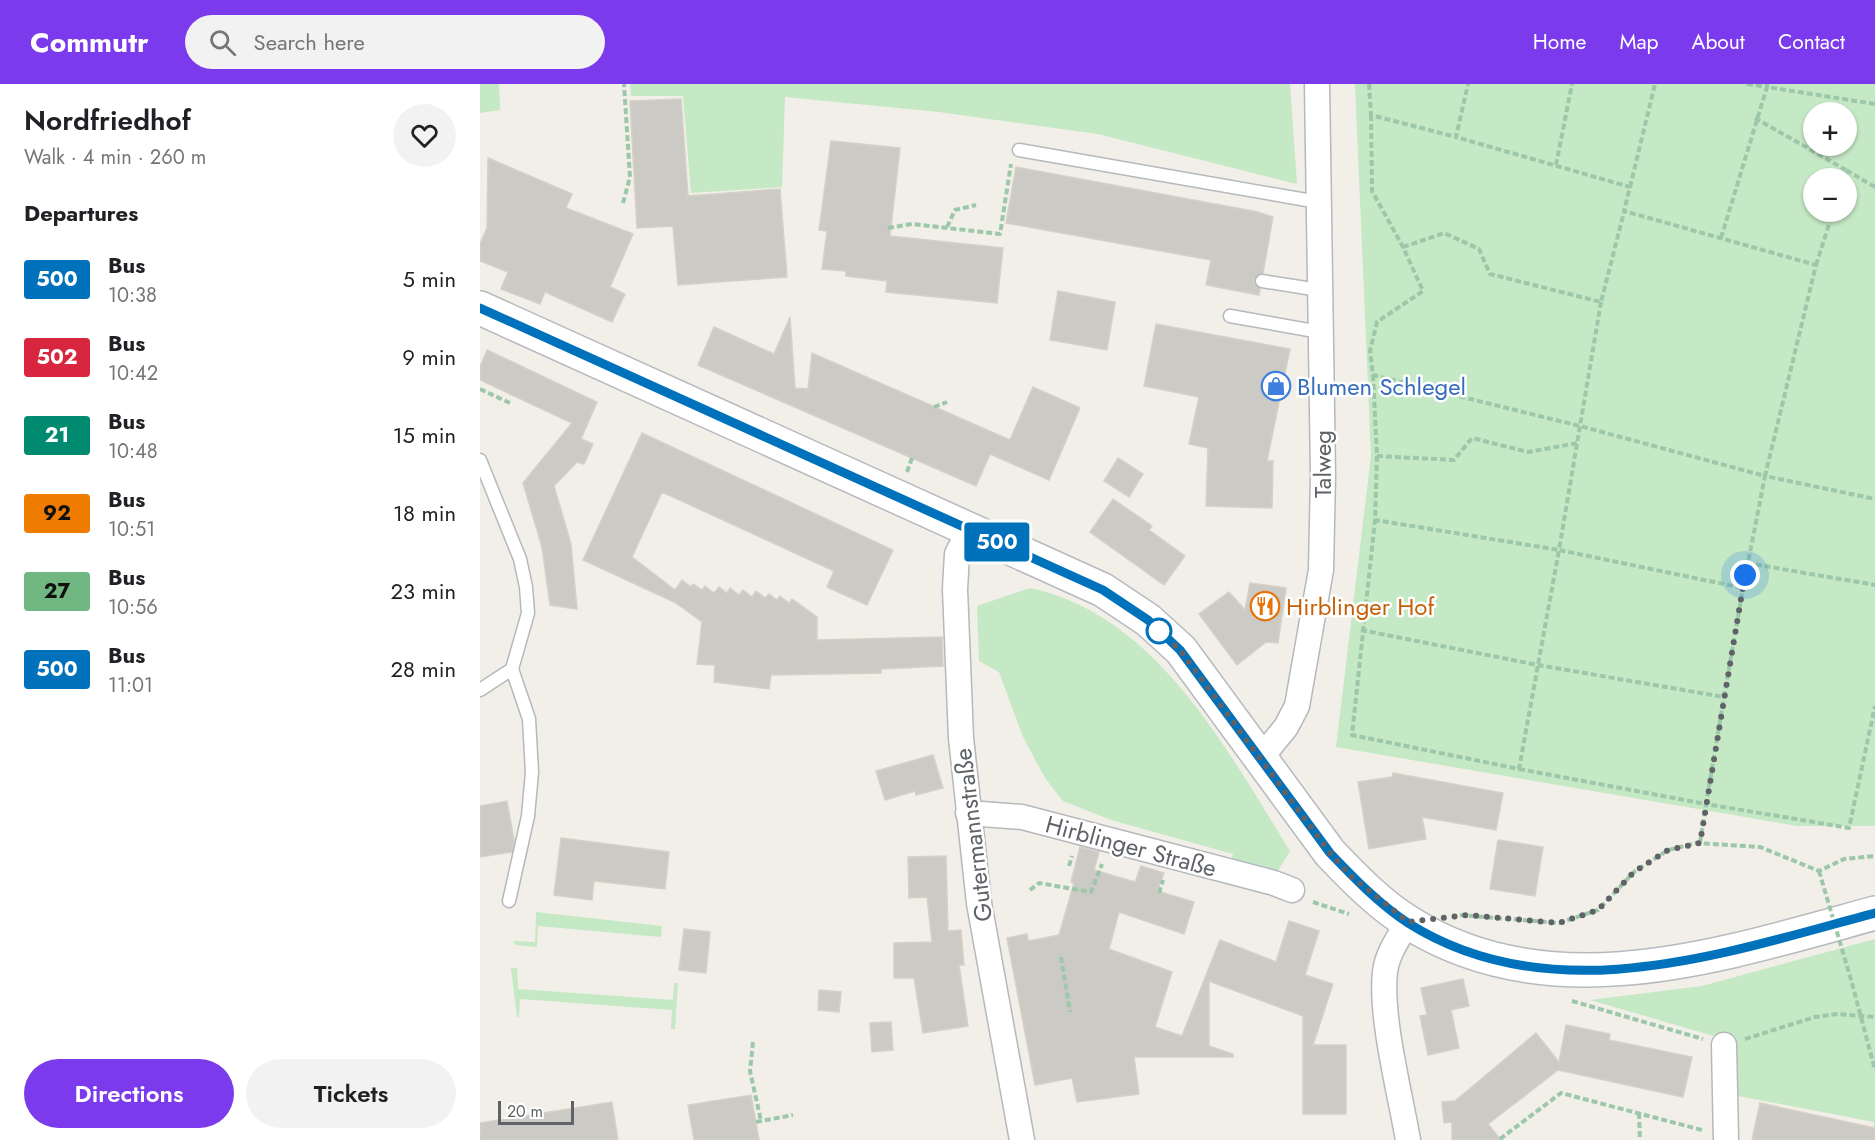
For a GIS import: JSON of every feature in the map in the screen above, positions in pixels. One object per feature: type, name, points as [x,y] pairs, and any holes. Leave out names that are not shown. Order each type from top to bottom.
[{"type":"main road","points":[[480,308],[1103,590],[1148,620],[1180,650],[1330,853],[1373,895],[1408,922],[1451,946],[1521,967],[1580,971],[1640,968],[1701,957],[1875,913]]},
{"type":"street","name":"Talweg","points":[[1260,759],[1286,727],[1297,706],[1321,570],[1323,475],[1317,84]]},
{"type":"street","name":"Gutermannstraße","points":[[969,530],[957,554],[955,589],[961,738],[979,903],[1022,1140]]},
{"type":"street","name":"Hirblinger Straße","points":[[968,813],[1022,817],[1274,883],[1292,890]]},
{"type":"street","points":[[1408,922],[1395,944],[1385,970],[1384,1002],[1408,1140]]},
{"type":"street","points":[[1724,1045],[1726,1138]]},
{"type":"lane","points":[[1015,155],[1318,202]]},
{"type":"lane","points":[[1262,281],[1319,290]]},
{"type":"lane","points":[[1230,316],[1320,332]]},
{"type":"lane","points":[[480,460],[520,559],[526,587],[528,613],[512,669],[529,719],[532,772],[528,816],[509,901]]},
{"type":"lane","points":[[480,690],[512,669]]},
{"type":"path","points":[[623,203],[630,177],[624,84]]},
{"type":"path","points":[[1369,84],[1372,190],[1403,247],[1423,291],[1377,322],[1370,351],[1377,456],[1375,520],[1361,630],[1352,735],[1706,804],[1849,828],[1875,706]]},
{"type":"path","points":[[1456,137],[1468,84]]},
{"type":"path","points":[[1556,165],[1572,84]]},
{"type":"path","points":[[1519,769],[1601,302],[1655,84]]},
{"type":"path","points":[[1747,84],[1767,85],[1875,104]]},
{"type":"path","points":[[1721,238],[1755,118],[1767,85]]},
{"type":"path","points":[[1371,115],[1630,187]]},
{"type":"path","points":[[1755,118],[1842,168]]},
{"type":"path","points":[[888,228],[912,224],[1000,234],[1015,155]]},
{"type":"path","points":[[1857,176],[1875,187]]},
{"type":"path","points":[[947,227],[955,210],[976,205]]},
{"type":"path","points":[[1624,211],[1816,265]]},
{"type":"path","points":[[1700,843],[1747,563],[1765,476],[1816,265],[1830,222]]},
{"type":"path","points":[[1403,247],[1444,234],[1479,249],[1490,274],[1601,302]]},
{"type":"path","points":[[1373,375],[1580,426],[1765,476],[1875,499]]},
{"type":"path","points":[[480,389],[512,404]]},
{"type":"path","points":[[934,406],[947,402]]},
{"type":"path","points":[[1377,456],[1454,460],[1472,438],[1528,452],[1578,443]]},
{"type":"path","points":[[1375,520],[1559,550],[1743,588]]},
{"type":"path","points":[[1747,563],[1875,585]]},
{"type":"path","points":[[1361,630],[1538,665],[1724,697]]},
{"type":"path","points":[[1030,890],[1039,884],[1091,892],[1109,840]]},
{"type":"path","points":[[1455,916],[1467,915],[1559,923],[1598,910],[1634,872],[1668,850],[1700,843],[1760,847],[1819,871],[1844,859],[1875,856]]},
{"type":"path","points":[[1819,871],[1863,1017],[1875,1070]]},
{"type":"path","points":[[1292,890],[1318,904],[1354,915],[1373,895]]},
{"type":"path","points":[[1061,957],[1070,1012]]},
{"type":"path","points":[[753,1042],[750,1071],[758,1121],[793,1115]]},
{"type":"path","points":[[1500,1139],[1561,1093],[1726,1138]]},
{"type":"path","points":[[1640,1113],[1640,1140]]},
{"type":"green space","points":[[480,84],[499,84],[500,110],[480,113]]},
{"type":"green space","points":[[630,84],[1290,84],[1297,184],[1098,134],[939,112],[785,97],[782,187],[691,193],[683,96],[631,96]]},
{"type":"green space","points":[[1355,84],[1875,84],[1875,826],[1797,826],[1336,747],[1371,456]]},
{"type":"green space","points":[[1030,588],[1075,603],[1115,626],[1151,656],[1184,692],[1241,771],[1290,851],[1277,872],[1231,861],[1233,854],[1111,820],[1063,801],[1045,778],[1023,737],[999,672],[979,661],[977,606]]},
{"type":"green space","points":[[536,912],[662,926],[661,937],[538,926],[537,947],[516,945],[513,941],[535,942]]},
{"type":"green space","points":[[1875,939],[1875,1138],[1872,1137],[1874,1122],[1733,1095],[1724,1039],[1590,1000],[1702,986]]},
{"type":"green space","points":[[511,968],[517,968],[518,989],[673,1000],[674,983],[678,983],[675,1029],[671,1029],[672,1010],[520,999],[519,1017],[517,1017]]},
{"type":"building","points":[[681,99],[688,196],[780,189],[787,277],[678,285],[673,226],[637,228],[630,101]]},
{"type":"building","points":[[831,141],[900,148],[890,236],[1003,248],[997,303],[886,292],[887,281],[846,276],[846,271],[822,269],[827,231],[819,230]]},
{"type":"building","points":[[488,158],[572,194],[566,208],[633,234],[610,287],[625,294],[612,322],[545,292],[540,304],[501,289],[508,272],[480,261],[480,244],[487,228]]},
{"type":"building","points":[[1016,167],[1258,212],[1273,217],[1263,273],[1254,279],[1260,289],[1259,295],[1206,285],[1211,260],[1006,223]]},
{"type":"building","points":[[1058,291],[1115,302],[1107,350],[1050,340]]},
{"type":"building","points":[[790,317],[795,388],[808,389],[812,353],[1010,440],[1033,387],[1080,408],[1049,480],[990,454],[976,486],[698,365],[714,327],[774,354]]},
{"type":"building","points":[[1156,324],[1290,349],[1267,461],[1273,461],[1272,508],[1206,506],[1208,448],[1189,444],[1199,397],[1144,386]]},
{"type":"building","points":[[487,350],[597,402],[581,439],[593,444],[584,464],[577,462],[554,486],[571,544],[577,609],[550,605],[542,547],[523,483],[572,423],[480,380],[480,367]]},
{"type":"building","points":[[642,433],[893,550],[867,605],[827,587],[834,571],[662,492],[632,557],[675,590],[682,580],[691,587],[693,584],[702,590],[705,586],[714,593],[719,587],[727,593],[730,588],[739,595],[743,590],[752,597],[756,591],[765,598],[769,594],[777,600],[780,596],[789,603],[792,599],[817,617],[817,640],[942,637],[943,666],[881,669],[881,673],[771,675],[769,689],[714,682],[715,665],[697,664],[702,622],[676,603],[583,560]]},
{"type":"building","points":[[1118,458],[1143,474],[1129,497],[1104,481]]},
{"type":"building","points":[[1113,499],[1152,526],[1149,530],[1185,556],[1164,585],[1090,532]]},
{"type":"building","points":[[1250,583],[1286,588],[1278,643],[1266,642],[1237,665],[1199,614],[1229,592],[1245,610]]},
{"type":"building","points":[[933,755],[943,788],[916,795],[915,791],[885,800],[876,771]]},
{"type":"building","points":[[1393,773],[1503,793],[1496,830],[1422,817],[1426,839],[1369,849],[1358,782],[1392,777]]},
{"type":"building","points":[[507,801],[514,840],[512,852],[480,857],[480,806]]},
{"type":"building","points":[[561,838],[669,852],[665,889],[594,881],[592,900],[554,895]]},
{"type":"building","points":[[1498,840],[1543,847],[1535,896],[1490,889]]},
{"type":"building","points":[[1080,847],[1099,852],[1094,870],[1135,882],[1141,866],[1164,873],[1157,891],[1194,902],[1184,934],[1119,912],[1109,949],[1172,972],[1155,1027],[1182,1036],[1220,940],[1276,962],[1289,921],[1319,931],[1305,975],[1333,984],[1313,1045],[1346,1045],[1346,1114],[1303,1114],[1303,1016],[1209,981],[1209,1046],[1233,1054],[1233,1057],[1134,1057],[1139,1094],[1077,1102],[1072,1078],[1035,1085],[1007,938],[1027,934],[1028,941],[1059,935],[1074,883],[1071,882]]},
{"type":"building","points":[[946,856],[948,931],[961,930],[964,965],[959,965],[968,1026],[923,1033],[914,978],[894,978],[894,943],[932,942],[927,897],[909,898],[908,857]]},
{"type":"building","points":[[684,929],[710,932],[706,973],[679,970]]},
{"type":"building","points":[[1463,979],[1469,1006],[1451,1010],[1459,1048],[1428,1055],[1420,1016],[1427,1015],[1421,988]]},
{"type":"building","points":[[819,990],[841,992],[839,1012],[818,1010]]},
{"type":"building","points":[[891,1022],[893,1050],[872,1052],[870,1023]]},
{"type":"building","points":[[1566,1025],[1610,1034],[1609,1040],[1692,1057],[1683,1097],[1558,1070],[1488,1124],[1501,1140],[1452,1140],[1452,1122],[1444,1123],[1442,1102],[1455,1101],[1536,1033],[1559,1062]]},
{"type":"building","points":[[751,1095],[759,1140],[694,1140],[688,1105]]},
{"type":"building","points":[[612,1102],[618,1140],[480,1140],[480,1123]]},
{"type":"building","points":[[1760,1103],[1875,1128],[1875,1140],[1752,1140]]},
{"type":"bus line","name":"500","points":[[480,308],[1103,590],[1148,620],[1180,650],[1330,853],[1353,878],[1408,922],[1451,946],[1521,967],[1580,971],[1640,968],[1701,957],[1875,913]]},
{"type":"place","name":"Blumen Schlegel","points":[[1276,386]]},
{"type":"place","name":"Hirblinger Hof","points":[[1265,606]]},
{"type":"route","points":[[1159,631],[1180,650],[1222,704],[1330,853],[1353,878],[1408,922],[1467,915],[1559,923],[1598,910],[1634,872],[1668,850],[1700,843],[1745,575]]}]
